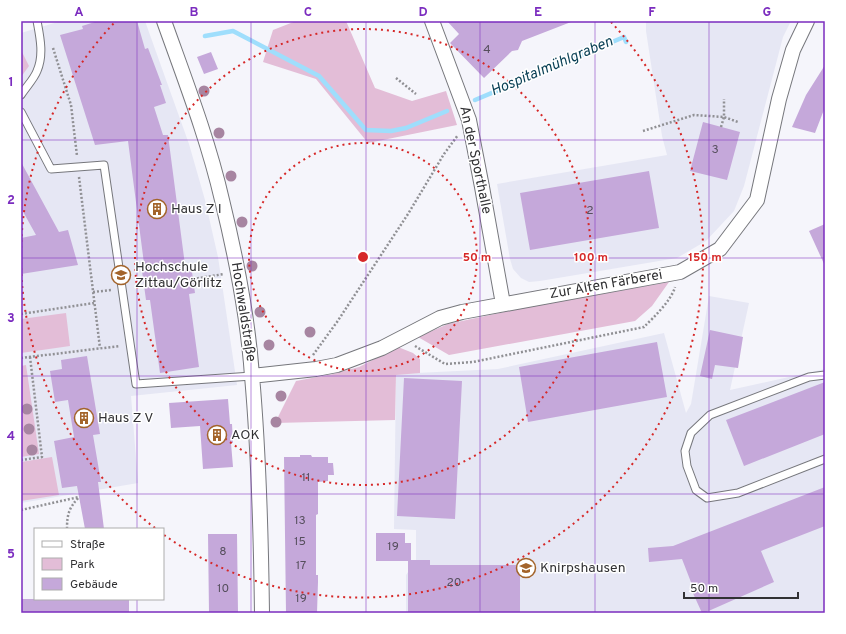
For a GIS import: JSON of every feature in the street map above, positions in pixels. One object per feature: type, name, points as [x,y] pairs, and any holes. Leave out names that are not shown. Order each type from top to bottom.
[{"type":"street","name":"Hochwaldstraße","points":[[164,21],[205,139],[222,199],[237,271],[252,376],[260,512],[262,613]]},
{"type":"street","name":"An der Sporthalle","points":[[432,21],[469,120],[503,304]]},
{"type":"street","name":"Zur Alten Färberei","points":[[252,376],[336,365],[382,348],[440,318],[462,312],[680,272],[720,249],[757,200],[789,64],[793,50],[808,21]]},
{"type":"lane","points":[[21,95],[37,72],[41,43],[37,21]]},
{"type":"lane","points":[[21,112],[51,169],[104,165],[136,384],[252,376]]},
{"type":"lane","points":[[825,375],[810,377],[710,415],[691,433],[685,451],[687,466],[696,490],[707,498],[738,493],[791,474],[825,459]]},
{"type":"path","points":[[51,42],[71,105],[100,348]]},
{"type":"path","points":[[396,78],[416,94]]},
{"type":"path","points":[[721,127],[724,117],[724,99]]},
{"type":"path","points":[[643,132],[694,115],[724,117],[738,122]]},
{"type":"path","points":[[307,370],[306,362],[337,322],[408,214],[444,154],[469,120]]},
{"type":"path","points":[[192,279],[237,271]]},
{"type":"path","points":[[401,337],[445,364],[473,362],[644,327],[674,291],[680,272]]},
{"type":"path","points":[[93,292],[122,288]]},
{"type":"path","points":[[21,314],[94,303]]},
{"type":"path","points":[[21,358],[130,344]]},
{"type":"path","points":[[21,460],[42,457],[30,358]]},
{"type":"path","points":[[21,510],[79,497],[71,505],[69,510],[67,528]]},
{"type":"shaded area","name":"Hochschule Zittau/Görlitz","points":[[61,21],[145,21],[189,144],[205,200],[218,257],[237,385],[131,396],[138,483],[21,503],[21,33]]},
{"type":"shaded area","points":[[646,21],[791,21],[783,37],[744,186],[734,211],[706,241],[677,258],[529,282],[521,278],[513,269],[497,184],[667,155],[662,136],[646,31]]},
{"type":"shaded area","points":[[709,296],[749,303],[730,390],[825,369],[825,613],[406,613],[406,575],[416,560],[416,530],[394,529],[396,374],[498,369],[664,333],[686,413],[691,404]]},
{"type":"green space","points":[[296,21],[346,21],[375,88],[412,101],[446,91],[457,125],[368,143],[316,79],[263,62],[273,30]]},
{"type":"green space","points":[[21,50],[29,66],[21,77]]},
{"type":"green space","points":[[669,282],[652,306],[635,321],[449,355],[418,337],[448,324],[518,309]]},
{"type":"green space","points":[[66,313],[70,346],[21,353],[21,319]]},
{"type":"green space","points":[[398,347],[413,353],[420,359],[420,373],[396,375],[395,420],[275,423],[296,381],[359,367]]},
{"type":"green space","points":[[26,365],[39,454],[21,457],[21,366]]},
{"type":"green space","points":[[52,457],[59,495],[21,501],[21,462]]},
{"type":"building","name":"Haus Z I","points":[[98,21],[137,21],[145,49],[148,48],[162,85],[160,85],[166,103],[154,107],[163,135],[168,135],[185,265],[191,265],[195,293],[189,294],[199,367],[160,373],[150,300],[146,300],[142,271],[145,271],[128,141],[95,145],[60,35],[83,29],[82,26]]},
{"type":"building","points":[[447,21],[571,22],[522,41],[518,50],[512,51],[484,78],[450,43],[459,34]]},
{"type":"building","points":[[211,52],[218,69],[204,74],[197,57]]},
{"type":"building","points":[[825,65],[825,107],[815,133],[792,127],[806,95]]},
{"type":"building","points":[[703,122],[740,132],[727,180],[690,171]]},
{"type":"building","points":[[21,162],[59,232],[68,230],[78,265],[21,274],[21,238],[36,235],[21,208]]},
{"type":"building","points":[[649,171],[659,228],[530,250],[520,193]]},
{"type":"building","points":[[825,224],[825,266],[809,231]]},
{"type":"building","points":[[710,330],[743,337],[738,368],[715,365],[712,379],[700,376]]},
{"type":"building","points":[[657,342],[667,397],[528,422],[519,367]]},
{"type":"building","name":"Haus Z V","points":[[87,356],[100,434],[93,435],[101,482],[98,482],[104,528],[85,528],[77,486],[62,488],[54,441],[74,437],[68,400],[55,402],[50,371],[62,369],[61,360]]},
{"type":"building","points":[[404,378],[462,381],[455,519],[397,516]]},
{"type":"building","points":[[825,382],[825,434],[744,466],[726,420]]},
{"type":"building","name":"AOK","points":[[228,399],[230,424],[232,424],[233,443],[231,443],[233,467],[203,469],[200,426],[171,428],[169,403]]},
{"type":"building","points":[[300,455],[328,457],[328,463],[333,463],[334,475],[328,475],[328,481],[318,482],[318,514],[316,515],[316,575],[318,575],[317,613],[286,613],[284,457],[300,457]]},
{"type":"building","points":[[825,487],[825,526],[761,551],[774,582],[704,613],[702,613],[692,591],[694,590],[682,559],[649,562],[648,548],[673,546]]},
{"type":"building","points":[[376,533],[405,533],[405,543],[411,543],[411,560],[430,560],[430,565],[520,565],[520,613],[408,613],[408,561],[376,561]]},
{"type":"building","points":[[208,534],[237,534],[238,613],[209,613]]},
{"type":"building","points":[[21,599],[129,600],[129,613],[21,613]]},
{"type":"waterway","name":"Hospitalmühlgraben","points":[[205,36],[233,31],[319,76],[366,130],[391,131],[406,128],[447,111]]},
{"type":"waterway","name":"Hospitalmühlgraben","points":[[475,100],[624,37],[626,42]]},
{"type":"place","name":"Haus Z I","points":[[157,209]]},
{"type":"place","name":"Hochschule Zittau/Görlitz","points":[[121,275]]},
{"type":"place","name":"Haus Z V","points":[[84,418]]},
{"type":"place","name":"AOK","points":[[217,435]]},
{"type":"place","name":"Knirpshausen","points":[[526,568]]}]
